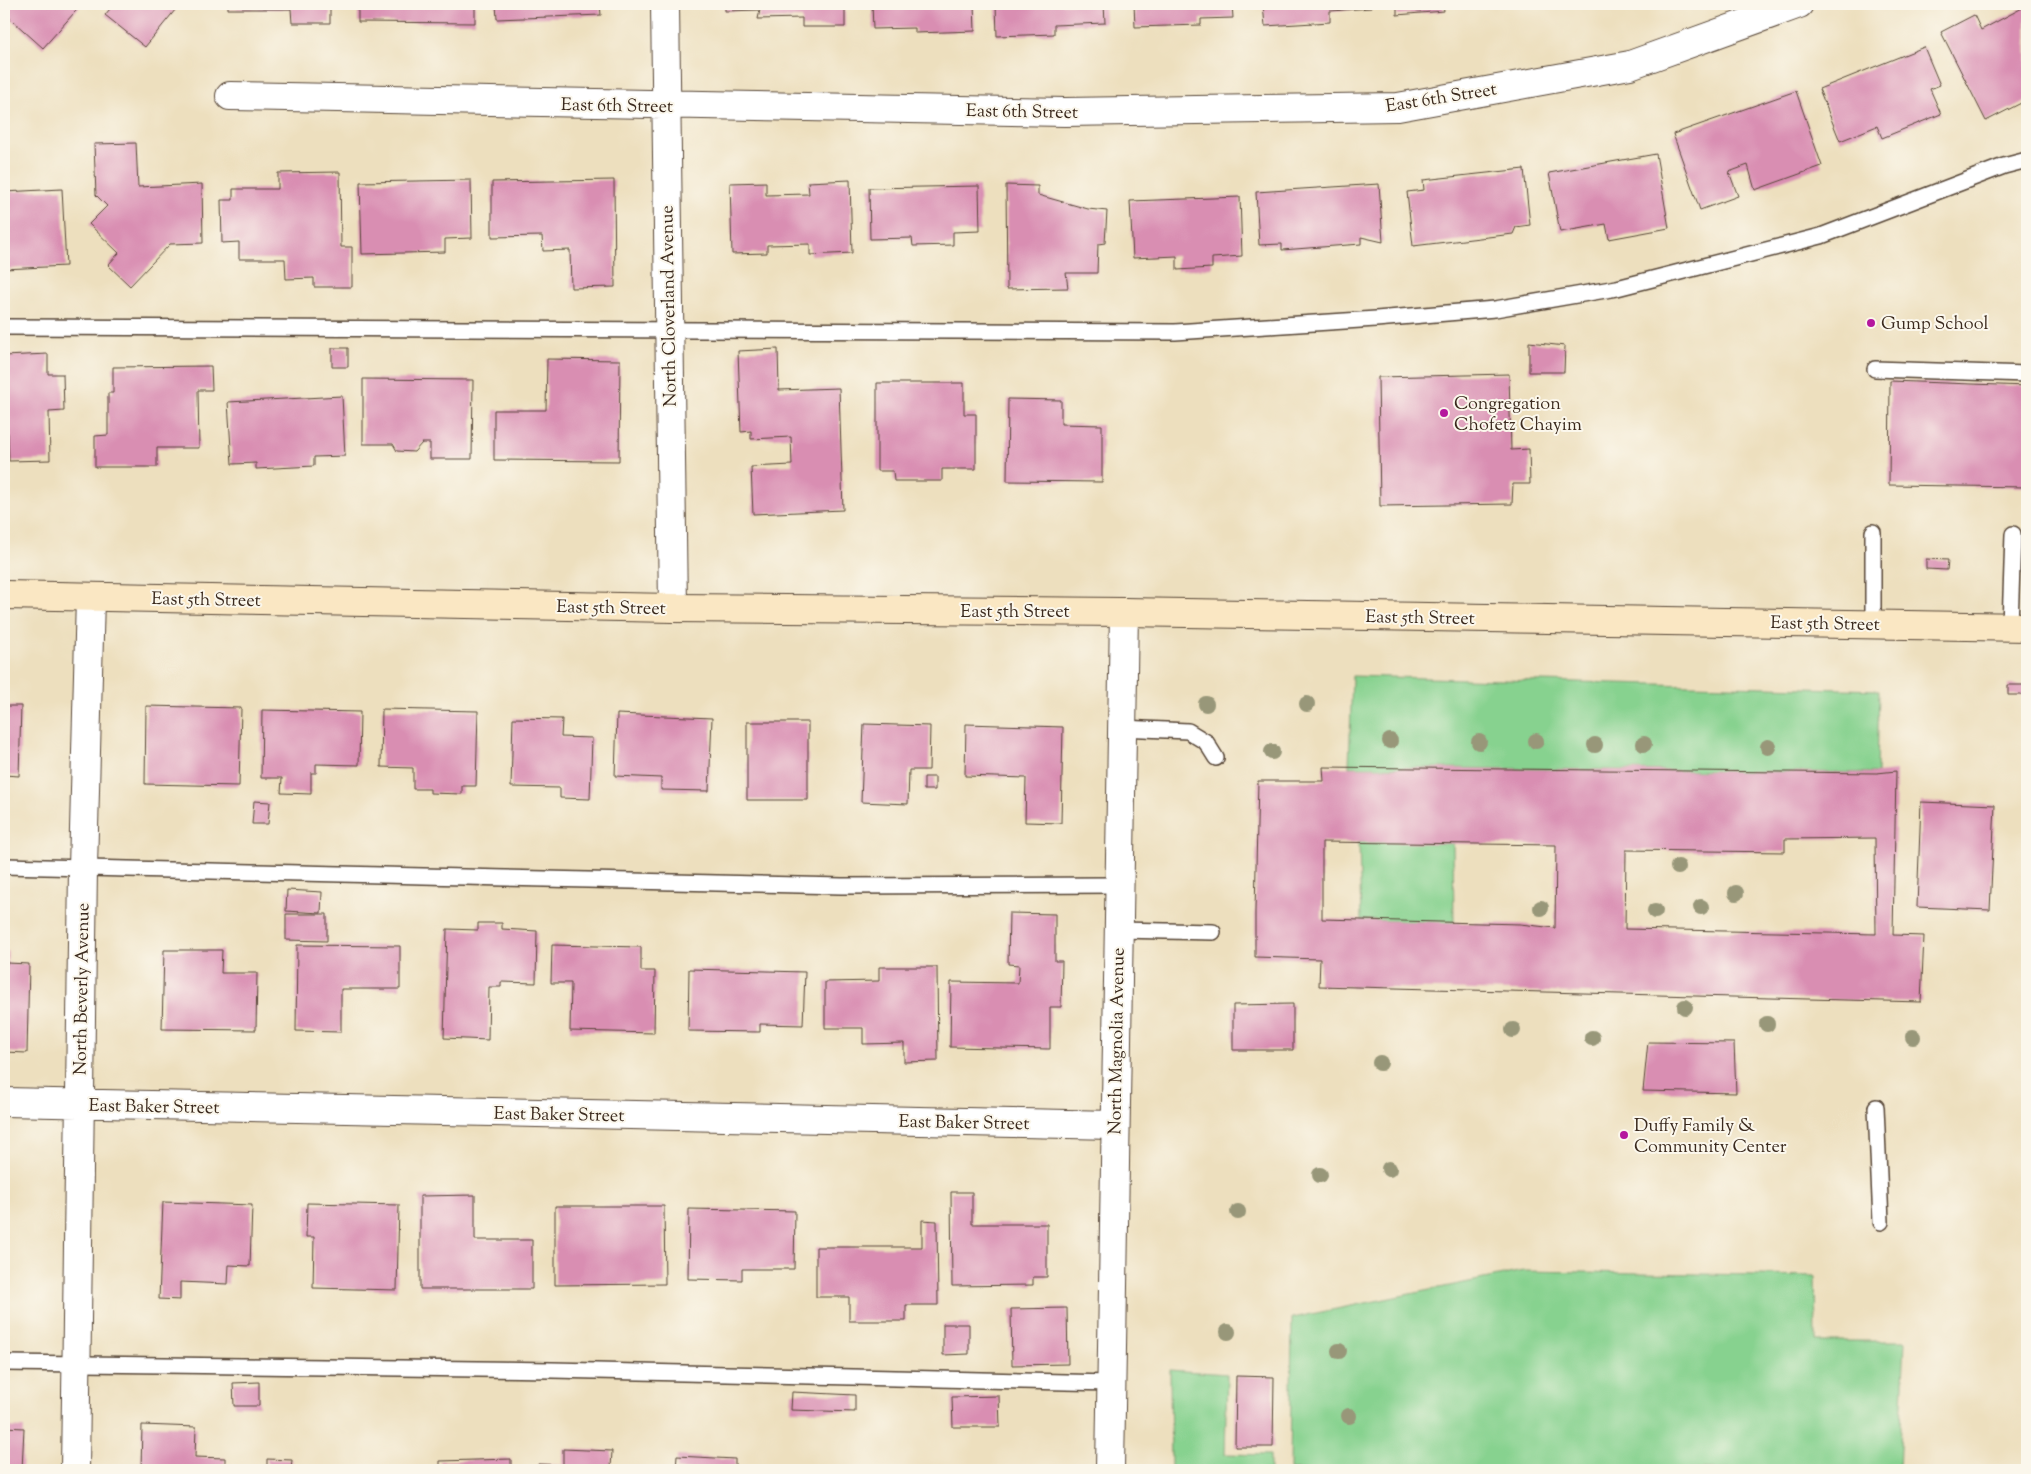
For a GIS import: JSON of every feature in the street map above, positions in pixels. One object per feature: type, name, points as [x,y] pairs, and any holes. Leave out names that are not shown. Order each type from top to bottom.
[{"type":"street","name":"North Cloverland Avenue","points":[[665,4],[673,608]]},
{"type":"street","name":"East 6th Street","points":[[230,96],[667,106],[1065,112],[1398,107],[1630,65],[1799,4]]},
{"type":"street","name":"East 5th Street","points":[[4,595],[673,608],[1124,612],[2019,626]]},
{"type":"street","name":"North Beverly Avenue","points":[[75,1470],[83,868],[90,597]]},
{"type":"street","name":"North Magnolia Avenue","points":[[1110,1470],[1114,1125],[1124,612]]},
{"type":"street","name":"East Baker Street","points":[[4,1102],[1114,1125]]},
{"type":"lane","points":[[4,327],[1176,332],[1495,309],[1617,288],[1821,236],[2004,166],[2027,160]]},
{"type":"lane","points":[[1875,369],[2027,374]]},
{"type":"lane","points":[[1872,532],[1873,624]]},
{"type":"lane","points":[[2013,534],[2019,626]]},
{"type":"lane","points":[[1121,728],[1188,731],[1206,742],[1216,758]]},
{"type":"lane","points":[[4,866],[842,886],[1118,885]]},
{"type":"lane","points":[[1118,930],[1213,932]]},
{"type":"lane","points":[[1876,1107],[1877,1173],[1881,1222]]},
{"type":"lane","points":[[4,1362],[1111,1382]]},
{"type":"green space","points":[[1352,676],[1879,690],[1877,773],[1349,767]]},
{"type":"green space","points":[[1359,842],[1453,843],[1454,923],[1361,920]]},
{"type":"green space","points":[[1523,1271],[1815,1276],[1816,1341],[1905,1341],[1899,1470],[1290,1470],[1292,1318]]},
{"type":"green space","points":[[1170,1370],[1227,1374],[1225,1454],[1270,1455],[1270,1470],[1171,1470]]},
{"type":"building","points":[[4,4],[82,4],[43,48],[4,13]]},
{"type":"building","points":[[114,4],[180,4],[145,47],[105,15]]},
{"type":"building","points":[[228,4],[330,4],[330,23],[292,23],[291,9],[228,9]]},
{"type":"building","points":[[358,4],[475,4],[475,23],[358,22]]},
{"type":"building","points":[[496,4],[600,4],[601,15],[497,19]]},
{"type":"building","points":[[725,4],[845,4],[845,27],[802,27],[802,18],[758,19],[760,10],[725,11]]},
{"type":"building","points":[[872,4],[974,4],[975,31],[915,33],[915,28],[873,29]]},
{"type":"building","points":[[996,4],[1104,4],[1105,23],[1054,25],[1054,34],[997,36]]},
{"type":"building","points":[[1134,4],[1232,4],[1233,18],[1201,19],[1201,25],[1135,27]]},
{"type":"building","points":[[1263,4],[1371,4],[1371,8],[1330,11],[1330,22],[1265,26]]},
{"type":"building","points":[[1397,4],[1443,4],[1444,11],[1397,15]]},
{"type":"building","points":[[2026,6],[2027,100],[1986,121],[1941,32],[1974,15],[1981,30]]},
{"type":"building","points":[[1924,47],[1940,85],[1930,89],[1941,114],[1882,138],[1877,126],[1840,141],[1819,89]]},
{"type":"building","points":[[1796,91],[1822,166],[1755,190],[1748,165],[1729,172],[1738,196],[1700,210],[1673,134]]},
{"type":"building","points":[[136,143],[138,187],[202,184],[203,243],[170,244],[130,286],[108,265],[119,253],[89,224],[107,206],[96,195],[94,144]]},
{"type":"building","points":[[1656,154],[1669,228],[1609,239],[1606,224],[1560,232],[1549,173]]},
{"type":"building","points":[[1524,169],[1530,225],[1516,227],[1513,234],[1413,246],[1407,192],[1424,190],[1423,180]]},
{"type":"building","points":[[340,172],[341,247],[352,247],[352,287],[314,287],[314,278],[286,279],[285,259],[239,259],[239,242],[222,243],[221,200],[233,200],[233,189],[278,189],[278,173]]},
{"type":"building","points":[[471,180],[472,238],[445,239],[445,252],[362,254],[360,182]]},
{"type":"building","points":[[614,180],[615,287],[571,288],[570,250],[543,251],[542,236],[492,237],[492,182]]},
{"type":"building","points":[[850,180],[852,253],[810,255],[810,244],[767,245],[767,253],[732,254],[730,183],[766,182],[766,195],[809,194],[808,182]]},
{"type":"building","points":[[1379,184],[1383,242],[1361,237],[1361,244],[1282,250],[1282,244],[1259,245],[1256,192]]},
{"type":"building","points":[[1006,185],[1038,186],[1038,195],[1088,209],[1107,211],[1105,243],[1098,244],[1097,273],[1066,273],[1068,288],[1007,289]]},
{"type":"building","points":[[979,186],[980,231],[953,232],[953,245],[913,246],[912,238],[870,239],[869,188]]},
{"type":"building","points":[[62,189],[66,266],[4,269],[4,192]]},
{"type":"building","points":[[1240,197],[1242,256],[1212,258],[1212,268],[1177,270],[1177,256],[1133,258],[1130,201]]},
{"type":"building","points":[[1529,342],[1565,346],[1564,372],[1529,372]]},
{"type":"building","points":[[332,348],[348,348],[348,367],[332,367]]},
{"type":"building","points":[[778,349],[779,390],[839,388],[843,510],[753,514],[751,467],[792,465],[791,437],[751,439],[751,431],[741,432],[738,351]]},
{"type":"building","points":[[48,354],[48,374],[63,374],[64,411],[49,412],[50,460],[9,461],[8,433],[4,433],[4,356]]},
{"type":"building","points":[[547,359],[620,360],[619,461],[494,460],[494,410],[546,410]]},
{"type":"building","points":[[211,366],[212,390],[198,390],[199,448],[157,448],[157,467],[95,467],[95,436],[108,435],[108,393],[113,393],[113,367]]},
{"type":"building","name":"Congregation Chofetz Chayim","points":[[1509,374],[1511,450],[1529,449],[1530,484],[1513,484],[1512,504],[1380,506],[1378,377]]},
{"type":"building","points":[[363,379],[473,380],[472,459],[430,459],[430,443],[422,443],[414,452],[397,451],[393,444],[363,444]]},
{"type":"building","points":[[1890,381],[2027,386],[2027,487],[1889,485]]},
{"type":"building","points":[[877,383],[964,383],[964,414],[976,414],[976,469],[942,469],[942,481],[894,481],[893,471],[877,471]]},
{"type":"building","points":[[342,396],[345,456],[314,457],[314,466],[256,469],[256,463],[232,464],[228,402]]},
{"type":"building","points":[[1008,399],[1061,400],[1061,424],[1102,425],[1102,482],[1007,481]]},
{"type":"building","points":[[1926,559],[1948,560],[1947,570],[1926,569]]},
{"type":"building","points":[[2008,685],[2027,685],[2027,695],[2008,695]]},
{"type":"building","points":[[4,706],[21,706],[19,776],[4,775]]},
{"type":"building","points":[[146,706],[241,708],[239,786],[145,784]]},
{"type":"building","points":[[382,709],[478,711],[476,786],[462,786],[462,794],[430,793],[430,789],[413,789],[413,768],[381,767]]},
{"type":"building","points":[[262,710],[360,712],[359,765],[316,764],[316,773],[311,773],[311,794],[281,793],[282,778],[261,778]]},
{"type":"building","points":[[617,714],[712,718],[709,791],[661,790],[661,778],[615,776]]},
{"type":"building","points":[[513,718],[562,719],[561,737],[592,738],[590,799],[560,798],[560,788],[511,787]]},
{"type":"building","points":[[747,722],[808,722],[808,800],[747,800]]},
{"type":"building","points":[[864,724],[930,726],[929,770],[909,770],[908,804],[861,802]]},
{"type":"building","points":[[966,724],[1063,727],[1061,823],[1025,822],[1026,778],[965,776]]},
{"type":"building","points":[[1323,767],[1877,773],[1896,771],[1893,935],[1924,936],[1921,1002],[1319,986],[1320,959],[1255,957],[1258,781],[1324,781]],"holes":[[[1875,838],[1876,934],[1625,929],[1626,850],[1785,852],[1785,839]],[[1322,842],[1556,845],[1555,928],[1520,924],[1322,919]]]},
{"type":"building","points":[[924,777],[935,777],[935,790],[924,790]]},
{"type":"building","points":[[254,801],[270,802],[268,824],[252,824]]},
{"type":"building","points":[[1921,802],[1995,805],[1990,910],[1917,907]]},
{"type":"building","points":[[287,890],[322,892],[321,913],[286,911]]},
{"type":"building","points":[[1009,913],[1055,914],[1055,961],[1062,961],[1061,1007],[1050,1007],[1050,1049],[950,1047],[951,982],[1018,983],[1019,965],[1008,964]]},
{"type":"building","points":[[286,914],[327,914],[327,941],[286,940]]},
{"type":"building","points":[[478,923],[502,923],[502,929],[537,931],[536,983],[501,982],[501,987],[489,987],[488,1040],[444,1038],[447,929],[478,930]]},
{"type":"building","points":[[297,945],[400,946],[400,989],[341,989],[341,1032],[296,1031]]},
{"type":"building","points":[[552,945],[641,947],[641,971],[655,971],[654,1033],[570,1031],[571,983],[551,983]]},
{"type":"building","points":[[164,950],[222,950],[221,973],[257,973],[256,1030],[162,1029]]},
{"type":"building","points":[[4,951],[8,951],[7,963],[29,964],[27,1053],[4,1052]]},
{"type":"building","points":[[879,967],[937,967],[938,1061],[904,1062],[904,1043],[863,1044],[863,1028],[825,1028],[825,982],[879,981]]},
{"type":"building","points":[[689,969],[805,972],[803,1025],[760,1024],[760,1032],[688,1031]]},
{"type":"building","points":[[1293,1004],[1293,1050],[1233,1050],[1233,1005]]},
{"type":"building","points":[[1648,1042],[1734,1043],[1736,1093],[1643,1091]]},
{"type":"building","points":[[951,1192],[972,1192],[972,1224],[1047,1224],[1047,1277],[1033,1277],[1033,1285],[952,1286]]},
{"type":"building","points":[[475,1195],[475,1240],[532,1240],[532,1289],[420,1289],[420,1196]]},
{"type":"building","points":[[163,1202],[252,1205],[250,1266],[229,1265],[228,1284],[180,1282],[180,1300],[159,1299]]},
{"type":"building","points":[[307,1203],[399,1205],[397,1290],[313,1288],[314,1237],[306,1237]]},
{"type":"building","points":[[555,1206],[664,1206],[665,1284],[555,1285]]},
{"type":"building","points":[[689,1209],[795,1211],[794,1269],[742,1269],[742,1280],[688,1279]]},
{"type":"building","points":[[922,1220],[937,1221],[938,1305],[906,1305],[906,1321],[849,1321],[849,1297],[816,1297],[816,1247],[922,1247]]},
{"type":"building","points":[[1067,1308],[1068,1364],[1012,1365],[1011,1309]]},
{"type":"building","points":[[943,1324],[969,1324],[969,1354],[943,1355]]},
{"type":"building","points":[[1236,1376],[1274,1377],[1273,1447],[1235,1447]]},
{"type":"building","points":[[259,1382],[259,1406],[234,1406],[233,1383]]},
{"type":"building","points":[[792,1392],[855,1395],[855,1412],[791,1410]]},
{"type":"building","points":[[999,1396],[1000,1427],[953,1427],[952,1397]]},
{"type":"building","points":[[142,1425],[196,1427],[195,1457],[225,1458],[225,1467],[257,1468],[257,1470],[141,1470]]},
{"type":"building","points":[[4,1427],[24,1428],[22,1470],[4,1470]]},
{"type":"building","points":[[563,1449],[612,1451],[611,1468],[626,1470],[538,1470],[538,1464],[563,1465]]},
{"type":"building","points":[[677,1456],[735,1459],[735,1470],[676,1470]]},
{"type":"building","points":[[267,1459],[292,1460],[291,1470],[267,1470]]},
{"type":"building","points":[[511,1459],[511,1470],[440,1470],[440,1461]]},
{"type":"place","name":"Gump School","points":[[1871,323]]},
{"type":"place","name":"Congregation Chofetz Chayim","points":[[1444,413]]},
{"type":"place","name":"Duffy Family & Community Center","points":[[1624,1135]]}]
